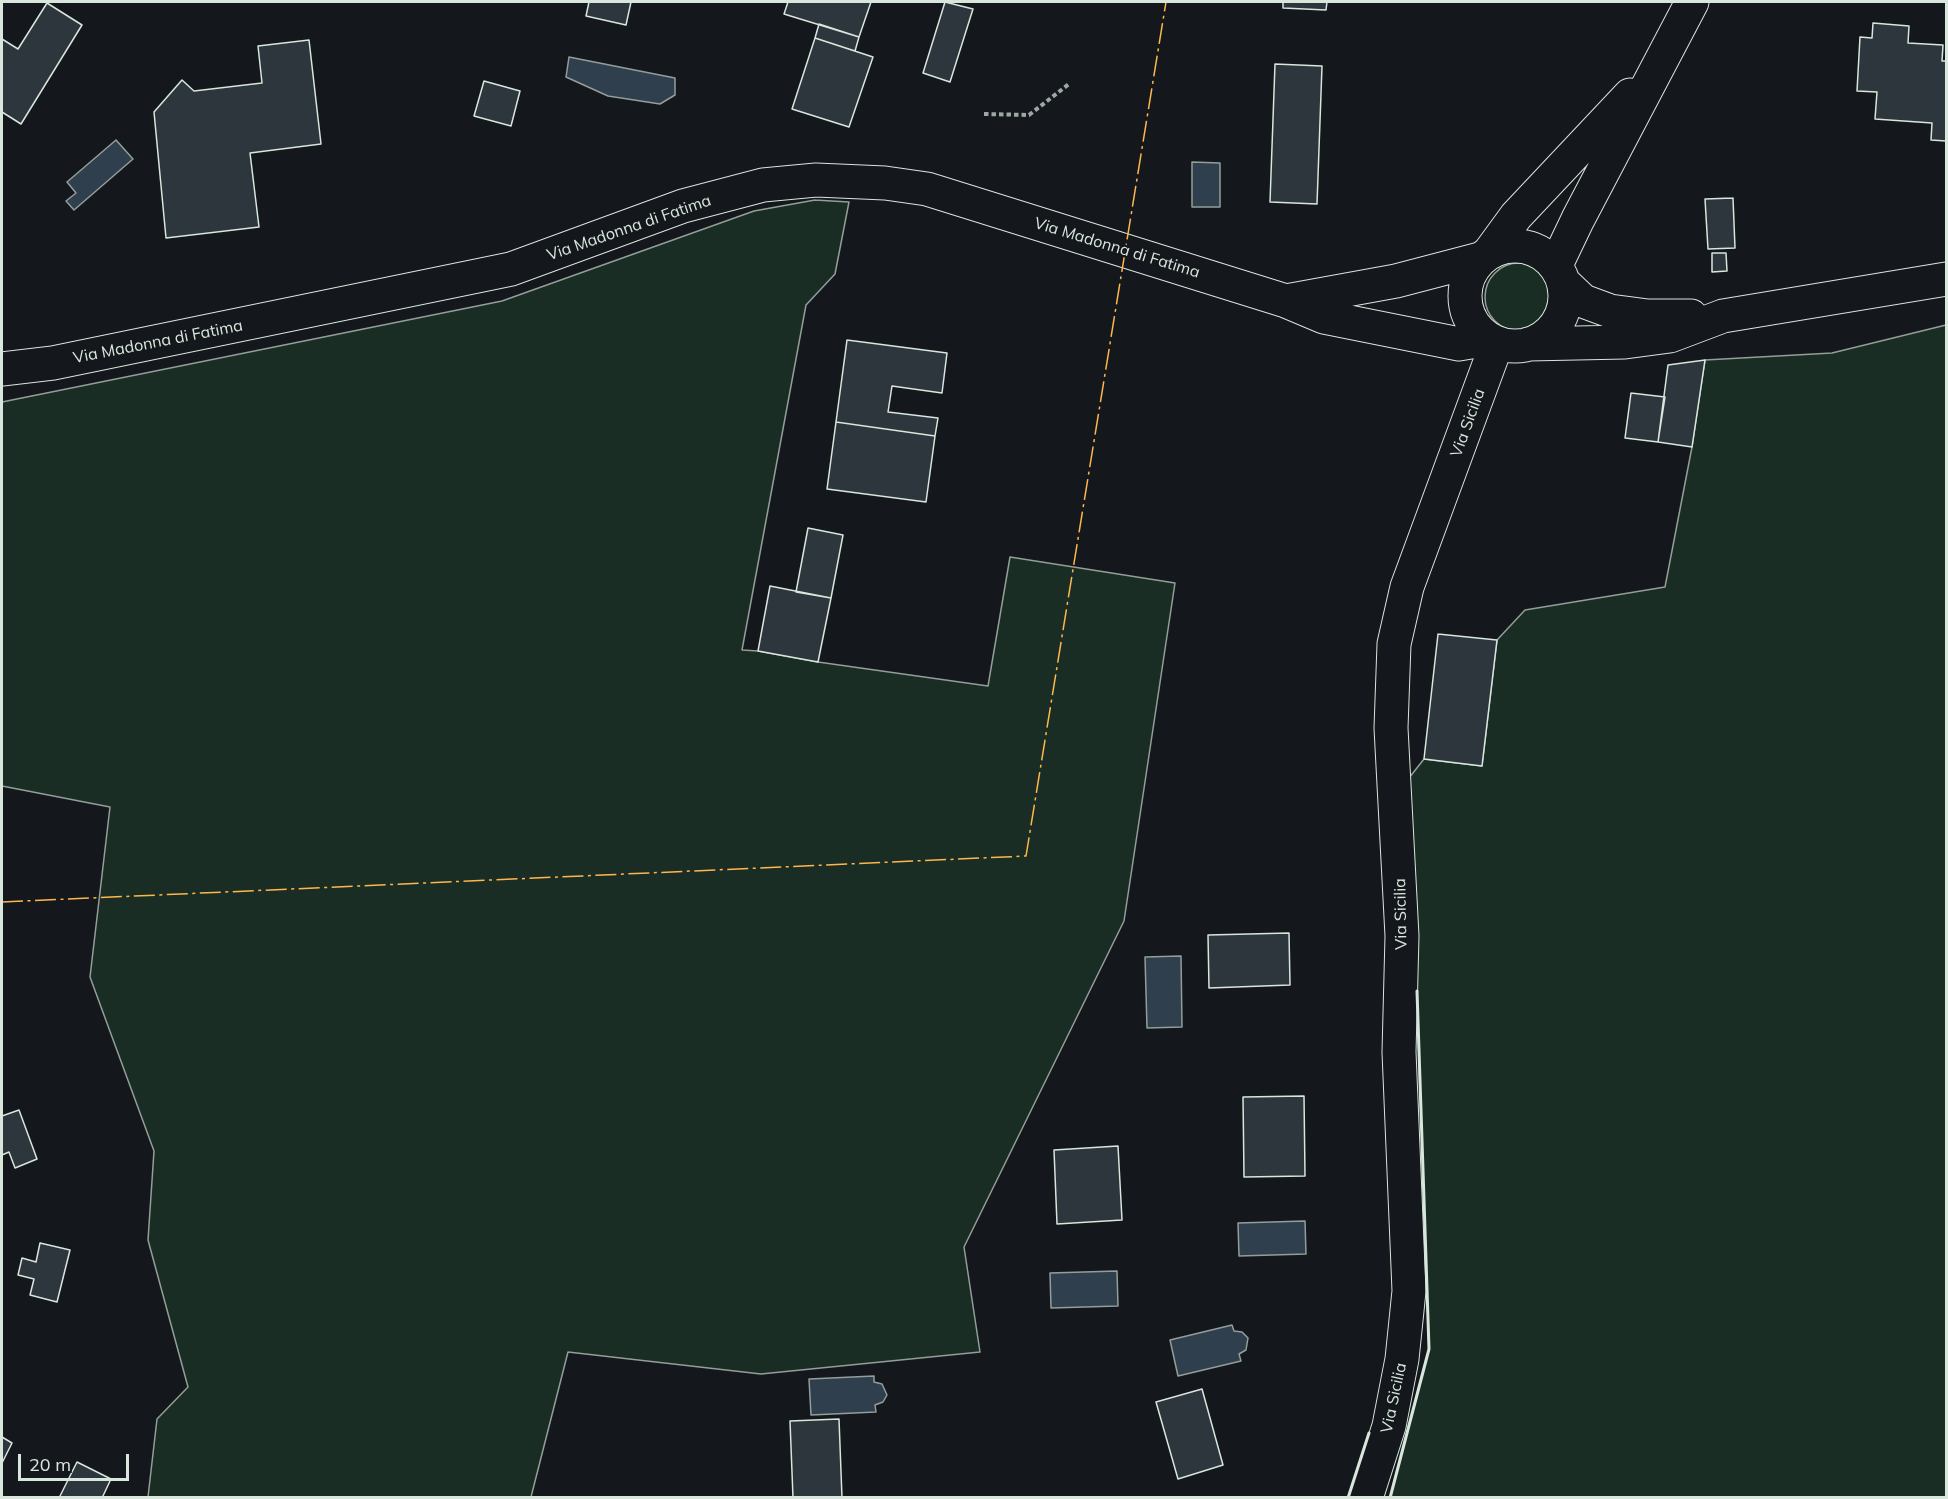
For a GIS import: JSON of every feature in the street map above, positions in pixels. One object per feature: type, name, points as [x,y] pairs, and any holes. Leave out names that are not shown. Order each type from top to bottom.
[{"type":"main road","points":[[1505,342],[1546,336],[1559,321],[1565,302],[1560,274],[1578,219],[1692,2]]},
{"type":"main road","points":[[1658,65],[1516,216],[1472,272],[1466,286],[1465,301],[1469,316],[1478,328],[1505,342],[1577,345],[1625,342],[1670,336],[1723,316]]},
{"type":"main road","name":"Via Madonna di Fatima","points":[[2,369],[86,357],[511,269],[683,206],[763,185],[816,180],[885,183],[927,189],[1286,301],[1324,317],[1459,345],[1505,342]]},
{"type":"main road","points":[[1286,301],[1385,284],[1485,256],[1506,246],[1525,246],[1542,253],[1583,301],[1610,311],[1648,316],[1723,316],[1947,279]]},
{"type":"main road","name":"Via Sicilia","points":[[1366,1497],[1389,1426],[1402,1359],[1408,1290],[1399,1052],[1402,936],[1391,728],[1394,644],[1407,587],[1505,342]]},
{"type":"path","points":[[984,114],[1029,115],[1069,84]]},
{"type":"green space","points":[[815,200],[849,202],[835,274],[806,305],[742,650],[988,686],[1010,557],[1175,583],[1124,921],[964,1247],[980,1352],[761,1374],[568,1352],[531,1497],[148,1497],[157,1419],[188,1387],[148,1240],[154,1151],[90,977],[110,807],[2,786],[2,402],[502,301],[754,211]]},
{"type":"green space","points":[[1519,263],[1532,266],[1543,273],[1550,284],[1553,297],[1550,310],[1543,321],[1532,328],[1519,331],[1506,328],[1495,321],[1488,310],[1485,297],[1488,284],[1495,273],[1506,266]]},
{"type":"green space","points":[[1946,325],[1946,1497],[1390,1498],[1429,1349],[1409,778],[1424,759],[1482,766],[1497,640],[1525,610],[1665,587],[1692,447],[1705,360],[1832,353]]},
{"type":"water","points":[[569,57],[675,78],[675,95],[660,104],[608,96],[566,77]]},
{"type":"water","points":[[116,140],[133,159],[74,210],[66,201],[76,193],[67,182]]},
{"type":"water","points":[[1192,162],[1220,163],[1220,207],[1192,207]]},
{"type":"water","points":[[1181,956],[1182,1027],[1147,1028],[1145,957]]},
{"type":"water","points":[[1305,1221],[1306,1254],[1239,1256],[1238,1223]]},
{"type":"water","points":[[1117,1271],[1118,1306],[1051,1308],[1050,1273]]},
{"type":"water","points":[[1232,1325],[1234,1331],[1242,1332],[1248,1338],[1246,1350],[1239,1354],[1241,1361],[1178,1376],[1170,1340]]},
{"type":"water","points":[[874,1376],[874,1382],[882,1384],[887,1395],[883,1402],[875,1405],[876,1412],[811,1415],[809,1379]]},
{"type":"building","points":[[589,2],[631,2],[626,25],[586,16]]},
{"type":"building","points":[[788,2],[871,2],[859,37],[784,14]]},
{"type":"building","points":[[945,2],[973,9],[950,82],[923,73]]},
{"type":"building","points":[[1283,2],[1327,2],[1326,10],[1283,8]]},
{"type":"building","points":[[47,3],[82,25],[21,124],[2,112],[2,39],[18,49]]},
{"type":"building","points":[[1873,23],[1909,26],[1908,43],[1943,45],[1942,61],[1946,61],[1946,141],[1931,140],[1932,123],[1875,119],[1877,92],[1857,91],[1860,37],[1872,38]]},
{"type":"building","points":[[819,24],[859,37],[855,51],[815,38]]},
{"type":"building","points":[[815,38],[873,57],[849,127],[792,109]]},
{"type":"building","points":[[309,40],[321,144],[250,153],[259,227],[166,238],[154,112],[182,80],[194,91],[262,83],[258,46]]},
{"type":"building","points":[[1275,64],[1322,66],[1317,204],[1270,202]]},
{"type":"building","points":[[484,81],[520,91],[511,126],[474,116]]},
{"type":"building","points":[[1733,198],[1735,248],[1708,249],[1705,199]]},
{"type":"building","points":[[1712,253],[1726,253],[1727,271],[1712,272]]},
{"type":"building","points":[[847,340],[947,353],[942,393],[892,386],[888,412],[938,418],[935,436],[836,422]]},
{"type":"building","points":[[1705,360],[1692,447],[1658,442],[1668,365]]},
{"type":"building","points":[[1631,393],[1665,397],[1658,442],[1625,438]]},
{"type":"building","points":[[836,422],[935,436],[926,502],[827,489]]},
{"type":"building","points":[[808,528],[843,535],[831,598],[796,592]]},
{"type":"building","points":[[770,586],[831,598],[818,662],[758,651]]},
{"type":"building","points":[[1438,634],[1497,640],[1482,766],[1424,759]]},
{"type":"building","points":[[1289,933],[1290,985],[1209,988],[1208,935]]},
{"type":"building","points":[[1304,1096],[1305,1176],[1244,1177],[1243,1097]]},
{"type":"building","points":[[19,1110],[37,1159],[15,1168],[9,1152],[2,1155],[2,1116]]},
{"type":"building","points":[[1118,1146],[1122,1220],[1057,1224],[1054,1150]]},
{"type":"building","points":[[40,1243],[70,1250],[57,1302],[30,1295],[34,1279],[18,1275],[22,1258],[36,1262]]},
{"type":"building","points":[[1202,1389],[1223,1465],[1178,1479],[1156,1402]]},
{"type":"building","points":[[839,1419],[842,1498],[793,1498],[790,1421]]},
{"type":"building","points":[[2,1437],[12,1443],[2,1463]]},
{"type":"building","points":[[77,1462],[111,1479],[102,1498],[59,1498]]},
{"type":"wall","points":[[1390,1498],[1429,1349],[1417,991]]},
{"type":"wall","points":[[1348,1498],[1369,1433]]},
{"type":"power","points":[[2,902],[1026,856],[1166,2]]}]
